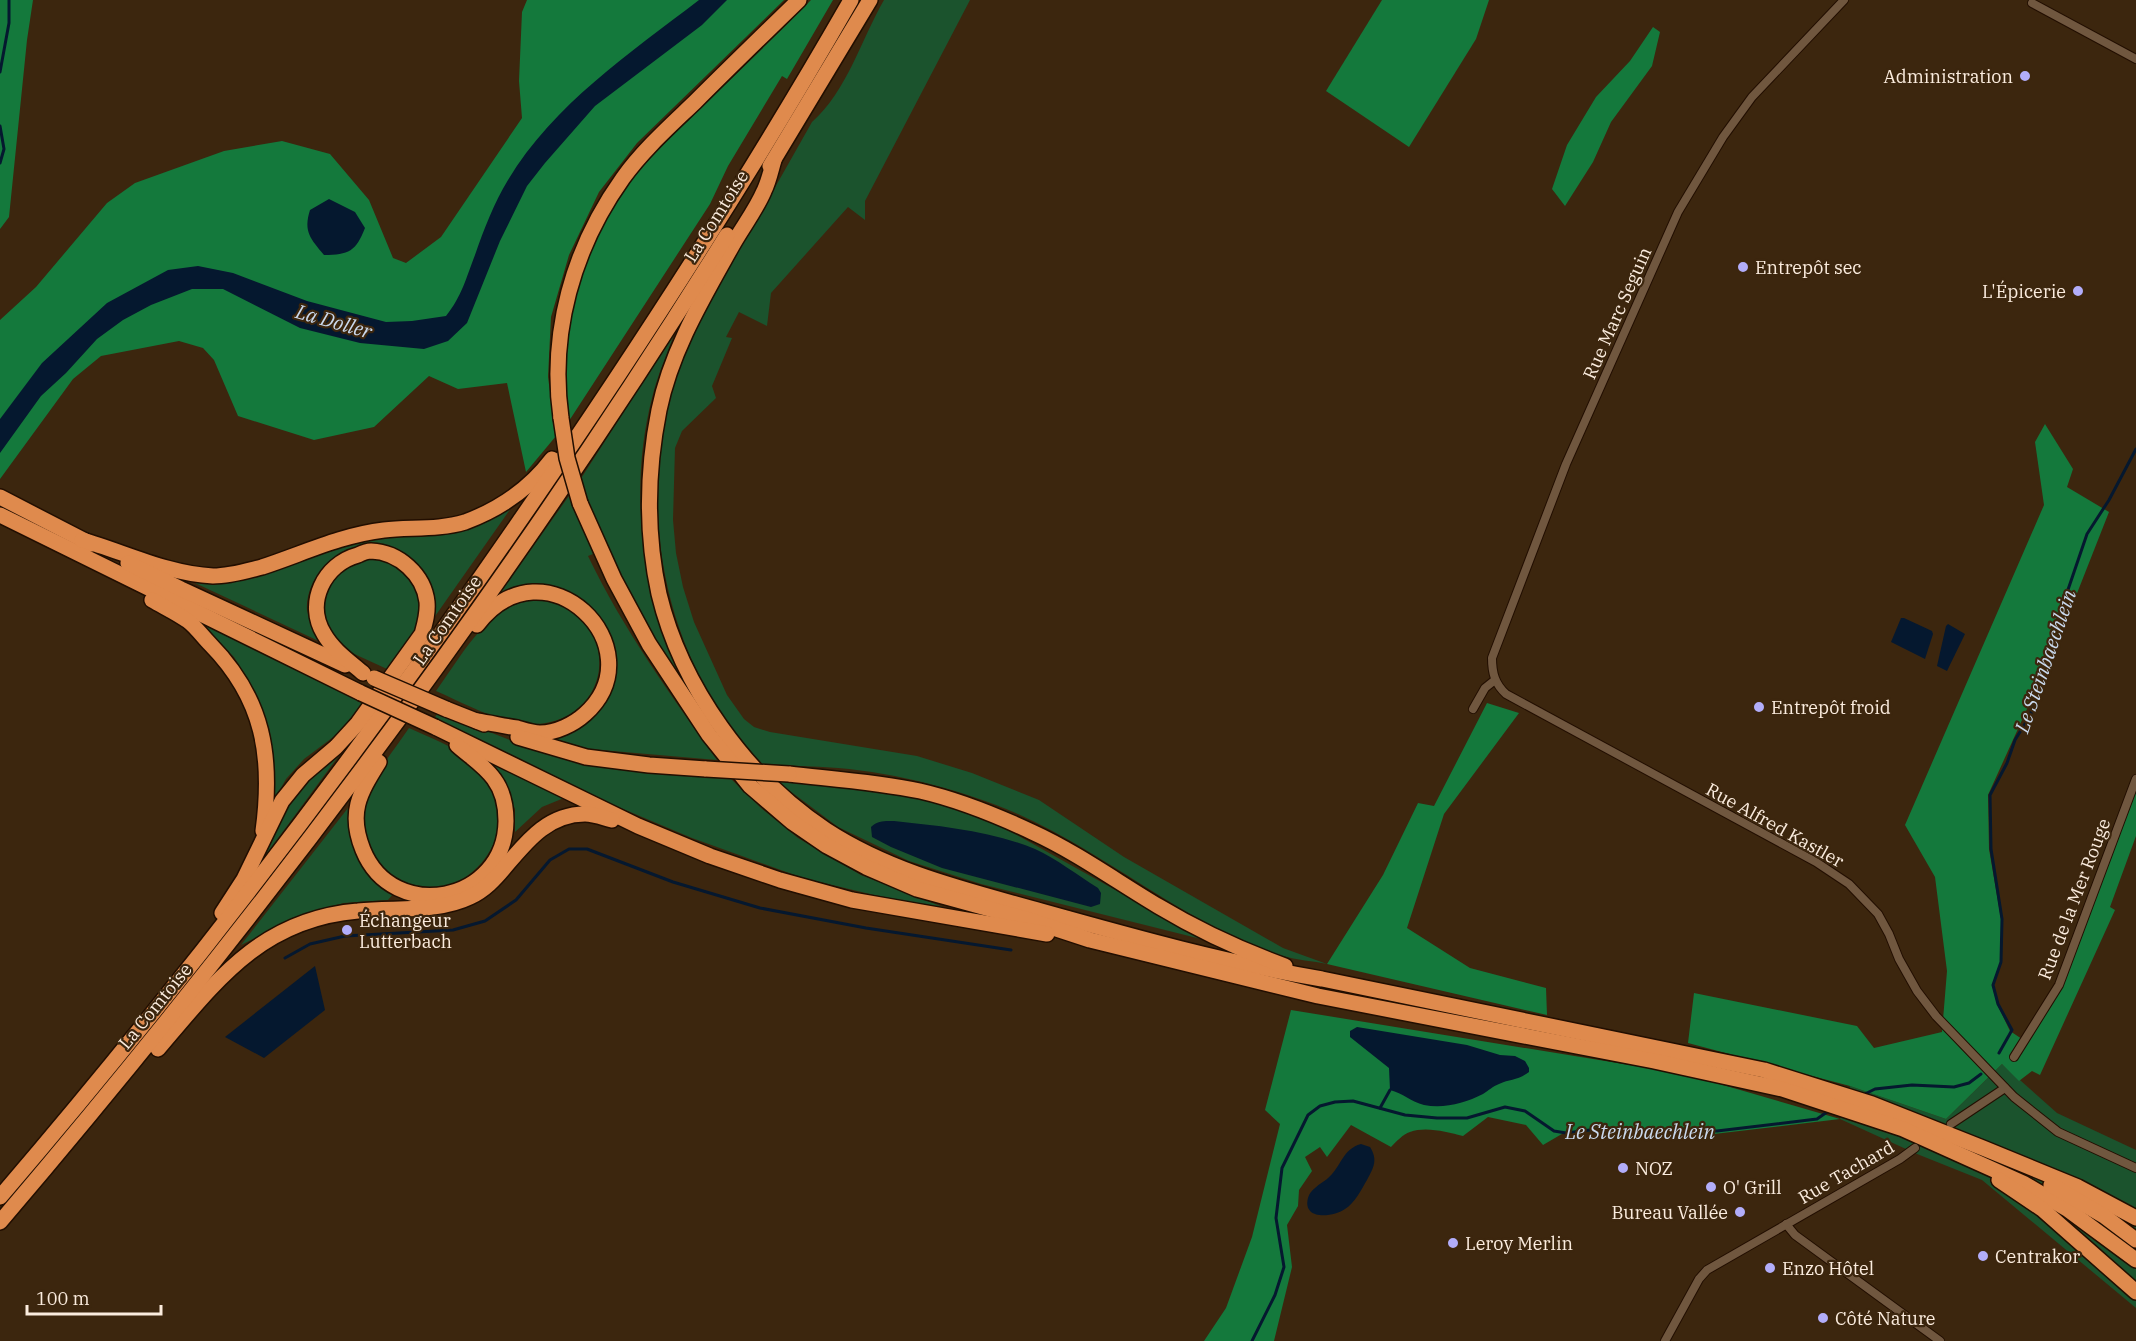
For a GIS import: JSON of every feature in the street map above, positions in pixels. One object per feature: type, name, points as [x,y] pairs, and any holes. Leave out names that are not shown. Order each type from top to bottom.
[{"type":"highway","points":[[799,0],[656,140],[624,177],[597,219],[568,289],[558,362],[558,395],[567,458],[580,503],[614,579],[644,635],[709,735],[750,786],[792,822],[827,846],[866,867],[917,889],[1026,919],[1090,940],[1318,996],[1654,1060],[1782,1089],[1904,1129],[2023,1183],[2067,1209],[2136,1260]]},
{"type":"highway","name":"La Comtoise","points":[[0,1197],[112,1065],[267,869],[381,718],[581,432],[704,242],[851,0]]},
{"type":"highway","name":"La Comtoise","points":[[0,1222],[118,1083],[266,897],[456,641],[601,431],[668,329],[774,160],[870,0]]},
{"type":"highway","points":[[774,160],[764,191],[708,288],[671,368],[660,406],[652,453],[649,500],[652,553],[660,596],[674,640],[691,677],[716,720],[746,760],[780,793],[825,830],[873,857],[921,877],[1252,967],[1764,1070],[1872,1104],[1983,1148],[2078,1187],[2136,1218]]},
{"type":"highway","points":[[82,540],[191,574],[215,576],[238,574],[357,535],[463,522],[493,510],[513,497],[541,473],[556,453],[581,432]]},
{"type":"highway","points":[[0,497],[181,589],[368,676],[477,722],[536,743],[586,757],[649,765],[789,774],[877,783],[923,792],[974,807],[1033,832],[1095,866],[1205,933],[1322,980]]},
{"type":"highway","points":[[0,515],[361,693],[638,826],[710,856],[852,900],[1090,940]]},
{"type":"highway","points":[[201,953],[261,846],[282,801],[303,775],[336,747],[358,723],[422,634],[427,617],[427,601],[420,580],[407,564],[391,556],[370,551],[351,557],[332,569],[318,593],[316,608],[324,634],[336,651],[368,676]]},
{"type":"highway","points":[[100,565],[137,591],[189,622],[225,659],[243,686],[258,720],[267,756],[268,795],[261,846]]},
{"type":"highway","points":[[456,641],[470,635],[483,617],[503,602],[520,595],[540,592],[565,598],[588,613],[607,649],[607,675],[599,698],[590,709],[570,725],[540,733],[477,722]]},
{"type":"highway","points":[[383,741],[380,759],[360,794],[356,806],[355,816],[360,843],[367,859],[388,882],[401,890],[419,895],[443,895],[466,888],[482,877],[493,864],[506,836],[506,810],[503,796],[494,779],[482,765],[437,728]]},
{"type":"highway","points":[[118,1083],[151,1057],[225,973],[242,957],[278,934],[316,919],[353,911],[436,907],[456,903],[473,896],[488,886],[539,830],[563,816],[587,814],[638,826]]},
{"type":"highway","points":[[1983,1148],[2104,1216],[2136,1240]]},
{"type":"highway","points":[[1984,1164],[1996,1178],[2042,1209],[2136,1292]]},
{"type":"street","name":"Rue Marc Seguin","points":[[1495,680],[1492,658],[1566,464],[1678,212],[1722,136],[1752,97],[1844,0]]},
{"type":"street","points":[[2032,3],[2136,59]]},
{"type":"street","points":[[1473,709],[1485,688],[1495,680]]},
{"type":"street","name":"Rue Alfred Kastler","points":[[1495,680],[1506,694],[1816,862],[1849,884],[1878,914],[1899,959],[1917,991],[1935,1016],[2005,1088],[2039,1119],[2058,1132],[2136,1168]]},
{"type":"street","name":"Rue de la Mer Rouge","points":[[2014,1057],[2059,985],[2136,779]]},
{"type":"street","points":[[1951,1124],[2005,1088]]},
{"type":"street","name":"Rue Tachard","points":[[1665,1341],[1699,1279],[1707,1270],[1900,1159],[1915,1148]]},
{"type":"street","points":[[1786,1224],[1795,1235],[1940,1341]]},
{"type":"green space","points":[[0,0],[33,0],[9,217],[0,229]]},
{"type":"green space","points":[[527,0],[784,0],[637,143],[599,192],[569,255],[551,317],[548,377],[556,436],[526,472],[507,383],[458,389],[429,376],[374,427],[314,440],[238,416],[214,360],[203,348],[179,341],[101,356],[73,379],[0,479],[0,320],[36,287],[107,203],[135,183],[224,151],[282,141],[330,154],[369,200],[393,258],[406,263],[441,237],[522,118],[519,81],[522,12]]},
{"type":"green space","points":[[811,0],[833,0],[787,79],[782,76],[728,166],[710,204],[567,424],[564,371],[569,318],[583,266],[605,218],[625,188],[650,158]]},
{"type":"green space","points":[[884,0],[970,0],[865,201],[865,220],[848,207],[771,293],[767,326],[739,312],[726,337],[732,338],[712,386],[716,398],[682,431],[675,448],[673,520],[676,553],[683,587],[694,622],[727,695],[744,719],[754,727],[770,732],[917,756],[972,773],[1039,800],[1124,857],[1283,948],[1327,964],[1293,959],[1247,943],[1181,908],[1052,831],[1018,814],[975,797],[906,778],[860,770],[761,764],[721,714],[697,670],[678,624],[665,577],[659,528],[658,479],[663,431],[674,383],[700,318],[812,122],[835,95],[844,80]]},
{"type":"green space","points":[[1382,0],[1489,0],[1476,39],[1409,147],[1326,91]]},
{"type":"green space","points":[[1653,27],[1660,32],[1652,66],[1611,122],[1593,162],[1565,206],[1552,189],[1567,145],[1596,97],[1630,61]]},
{"type":"green space","points":[[674,334],[652,398],[646,425],[641,479],[642,535],[659,615],[701,711],[648,629],[616,570],[580,480]]},
{"type":"green space","points":[[2045,424],[2073,469],[2067,487],[2109,512],[2061,634],[1988,795],[1989,849],[2001,919],[2001,960],[1992,985],[1997,1004],[2010,1031],[2028,1043],[2063,986],[2136,789],[2136,836],[2110,907],[2115,910],[2040,1075],[2032,1071],[2019,1081],[2002,1064],[1946,1119],[1850,1086],[1688,1043],[1694,993],[1857,1026],[1874,1048],[1942,1032],[1947,971],[1935,877],[1905,825],[2044,505],[2035,442]]},
{"type":"green space","points":[[571,493],[593,554],[588,556],[616,609],[648,661],[717,760],[589,749],[545,736],[586,722],[603,703],[613,680],[609,637],[599,616],[582,600],[560,589],[530,586],[496,599]]},
{"type":"green space","points":[[516,501],[431,622],[434,595],[425,573],[408,556],[381,546],[352,549],[339,555],[317,575],[309,592],[307,610],[311,623],[323,643],[195,583],[230,582],[355,541],[390,535]]},
{"type":"green space","points":[[379,557],[397,564],[409,575],[417,590],[420,606],[418,622],[412,634],[387,669],[350,652],[332,637],[322,619],[321,599],[330,580],[359,559]]},
{"type":"green space","points":[[536,599],[565,608],[585,623],[596,643],[599,664],[595,686],[582,704],[563,718],[536,724],[523,723],[484,713],[436,691],[467,647],[490,621],[519,603]]},
{"type":"green space","points":[[193,618],[364,700],[340,732],[304,759],[286,779],[273,802],[274,757],[269,728],[254,691],[234,657]]},
{"type":"green space","points":[[1487,703],[1519,713],[1444,814],[1407,928],[1470,968],[1546,988],[1547,1015],[1327,964],[1383,875],[1418,803],[1434,806]]},
{"type":"green space","points":[[438,712],[546,754],[651,769],[728,776],[761,808],[798,838],[861,875],[948,909],[803,878],[692,838],[585,793],[434,719]]},
{"type":"green space","points":[[409,728],[446,745],[472,762],[479,769],[496,797],[499,825],[490,851],[473,871],[450,885],[425,889],[399,881],[375,859],[363,832],[361,809],[363,802],[372,783]]},
{"type":"green space","points":[[354,735],[265,856],[282,816],[296,794],[319,768]]},
{"type":"green space","points":[[484,757],[564,798],[542,807],[515,832],[515,809],[503,783]]},
{"type":"green space","points":[[774,779],[875,787],[936,801],[999,825],[1205,940],[981,884],[909,861],[838,827]]},
{"type":"green space","points":[[348,808],[351,836],[358,858],[371,876],[393,894],[388,900],[344,903],[302,914],[241,945]]},
{"type":"green space","points":[[1291,1010],[1685,1074],[1840,1119],[1714,1134],[1567,1131],[1543,1145],[1526,1125],[1488,1117],[1463,1136],[1436,1130],[1416,1130],[1405,1134],[1391,1147],[1351,1125],[1327,1157],[1320,1147],[1305,1157],[1312,1171],[1299,1190],[1298,1206],[1287,1225],[1292,1267],[1274,1341],[1204,1341],[1226,1308],[1252,1237],[1280,1124],[1265,1110]]},
{"type":"green space","points":[[2002,1064],[2057,1113],[2136,1150],[2136,1308],[1982,1180],[1840,1119],[1850,1086],[1946,1119]]},
{"type":"water","name":"La Doller","points":[[699,0],[727,0],[702,25],[595,106],[527,186],[500,241],[467,323],[448,341],[424,349],[360,343],[300,328],[223,289],[192,289],[151,305],[123,320],[97,339],[41,396],[0,453],[0,419],[42,363],[107,303],[168,270],[198,266],[233,273],[307,301],[386,322],[446,316],[463,287],[498,198],[527,153],[548,127],[595,81]]},
{"type":"water","points":[[329,199],[355,212],[365,228],[355,247],[346,253],[324,255],[312,240],[308,230],[310,210]]},
{"type":"water","points":[[1901,618],[1932,631],[1925,659],[1891,642]]},
{"type":"water","points":[[1948,624],[1965,634],[1947,671],[1937,666]]},
{"type":"water","points":[[894,821],[948,827],[1001,838],[1035,849],[1098,888],[1101,893],[1100,904],[1091,907],[942,868],[872,837],[871,827],[876,823]]},
{"type":"water","points":[[315,966],[325,1010],[264,1058],[225,1037]]},
{"type":"water","points":[[1357,1027],[1467,1045],[1500,1055],[1515,1056],[1525,1061],[1529,1072],[1503,1082],[1469,1100],[1447,1106],[1424,1105],[1390,1090],[1389,1068],[1350,1037],[1350,1031]]},
{"type":"water","points":[[1361,1144],[1370,1147],[1374,1156],[1374,1164],[1355,1200],[1340,1212],[1327,1215],[1314,1214],[1307,1205],[1311,1192],[1332,1175],[1350,1150]]},
{"type":"waterway","points":[[0,72],[9,23],[9,0]]},
{"type":"waterway","points":[[0,126],[4,149],[0,163]]},
{"type":"waterway","name":"Le Steinbaechlein","points":[[1999,1053],[2012,1030],[1998,1004],[1993,985],[2001,962],[2002,919],[1991,849],[1990,795],[2007,763],[2015,740],[2031,714],[2033,692],[2041,677],[2087,534],[2109,500],[2136,449]]},
{"type":"waterway","points":[[285,958],[310,944],[345,936],[453,930],[485,921],[516,900],[550,860],[569,849],[587,849],[673,882],[760,908],[866,928],[1011,950]]},
{"type":"waterway","name":"Le Steinbaechlein","points":[[1863,1095],[1875,1089],[1912,1085],[1954,1087],[1969,1083],[1981,1074]]},
{"type":"waterway","points":[[1380,1108],[1390,1090]]},
{"type":"waterway","name":"Le Steinbaechlein","points":[[1252,1341],[1275,1295],[1284,1267],[1276,1218],[1282,1168],[1308,1115],[1320,1106],[1353,1101],[1405,1115],[1437,1118],[1467,1118],[1505,1107],[1525,1111],[1554,1131],[1566,1133],[1598,1129],[1650,1134],[1681,1129],[1717,1131],[1817,1119],[1827,1112]]},
{"type":"place","name":"Administration","points":[[2025,76]]},
{"type":"place","name":"Entrepôt sec","points":[[1743,267]]},
{"type":"place","name":"L'Épicerie","points":[[2078,291]]},
{"type":"place","name":"Entrepôt froid","points":[[1759,707]]},
{"type":"place","name":"Échangeur Lutterbach","points":[[347,930]]},
{"type":"place","name":"NOZ","points":[[1623,1168]]},
{"type":"place","name":"O' Grill","points":[[1711,1187]]},
{"type":"place","name":"Bureau Vallée","points":[[1740,1212]]},
{"type":"place","name":"Leroy Merlin","points":[[1453,1243]]},
{"type":"place","name":"Centrakor","points":[[1983,1256]]},
{"type":"place","name":"Enzo Hôtel","points":[[1770,1268]]},
{"type":"place","name":"Côté Nature","points":[[1823,1318]]}]
